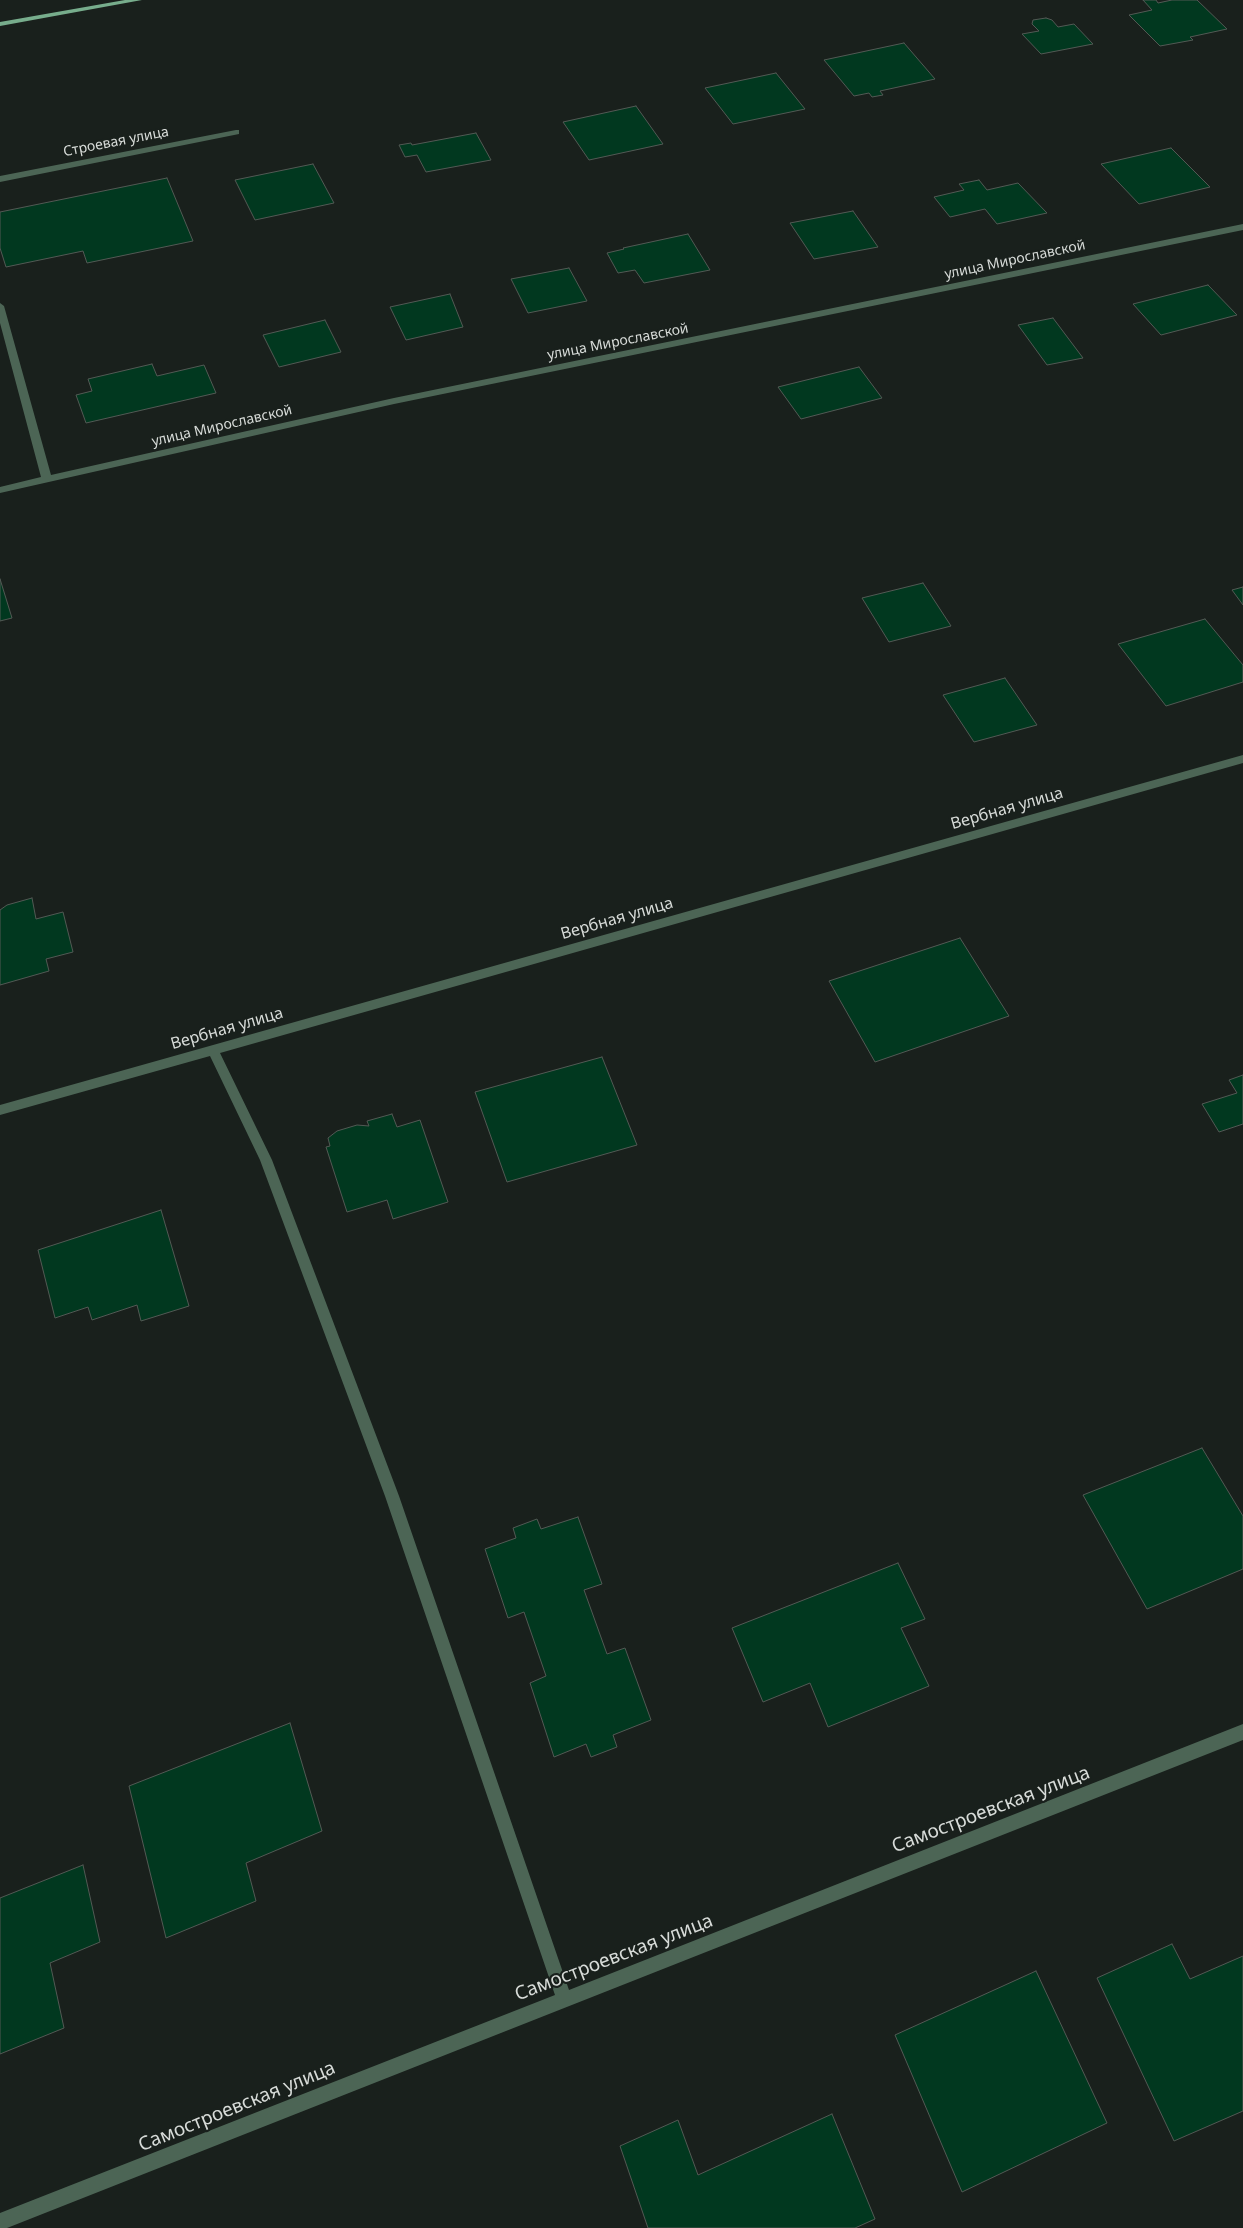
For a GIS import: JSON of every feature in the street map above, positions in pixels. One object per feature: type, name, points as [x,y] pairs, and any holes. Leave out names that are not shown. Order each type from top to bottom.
[{"type":"main road","points":[[0,24],[138,0]]},
{"type":"street","name":"Строевая улица","points":[[0,179],[236,132]]},
{"type":"street","name":"улица Мирославской","points":[[0,490],[394,401],[1243,227]]},
{"type":"street","points":[[0,306],[47,480]]},
{"type":"street","name":"Вербная улица","points":[[0,1110],[1243,759]]},
{"type":"street","points":[[213,1050],[266,1160],[392,1496],[564,1999]]},
{"type":"street","name":"Самостроевская улица","points":[[0,2222],[1243,1732]]},
{"type":"building","points":[[1143,0],[1156,0],[1158,3],[1172,0],[1197,0],[1227,29],[1190,37],[1193,40],[1160,46],[1129,15],[1152,10]]},
{"type":"building","points":[[1046,18],[1052,20],[1058,27],[1074,24],[1093,44],[1041,54],[1022,34],[1039,31],[1032,24],[1033,20]]},
{"type":"building","points":[[904,43],[935,79],[880,91],[883,95],[872,97],[869,93],[854,96],[824,60]]},
{"type":"building","points":[[776,73],[805,109],[733,124],[705,88]]},
{"type":"building","points":[[636,106],[663,144],[589,160],[563,122]]},
{"type":"building","points":[[476,133],[491,160],[426,172],[417,155],[405,157],[399,145],[411,143],[412,145]]},
{"type":"building","points":[[1171,148],[1210,187],[1139,204],[1101,164]]},
{"type":"building","points":[[313,164],[334,203],[255,220],[235,180]]},
{"type":"building","points":[[167,178],[193,241],[87,263],[83,251],[6,267],[0,248],[0,212]]},
{"type":"building","points":[[979,180],[987,190],[1018,183],[1047,213],[997,224],[985,209],[950,217],[934,197],[964,190],[959,184]]},
{"type":"building","points":[[853,211],[878,247],[814,259],[790,223]]},
{"type":"building","points":[[688,234],[710,270],[644,283],[635,270],[618,273],[607,253],[623,248]]},
{"type":"building","points":[[569,268],[587,301],[528,313],[511,279]]},
{"type":"building","points":[[1208,285],[1237,315],[1161,335],[1133,304]]},
{"type":"building","points":[[450,294],[463,327],[406,340],[390,307]]},
{"type":"building","points":[[1053,318],[1083,358],[1047,365],[1018,325]]},
{"type":"building","points":[[325,320],[341,352],[279,367],[263,335]]},
{"type":"building","points":[[152,364],[157,376],[204,365],[216,393],[86,423],[76,395],[92,391],[88,379]]},
{"type":"building","points":[[859,367],[882,398],[801,419],[778,387]]},
{"type":"building","points":[[0,579],[12,618],[0,621]]},
{"type":"building","points":[[923,583],[951,626],[889,642],[862,598]]},
{"type":"building","points":[[1243,587],[1243,605],[1232,590]]},
{"type":"building","points":[[1205,619],[1243,665],[1243,682],[1166,706],[1118,644]]},
{"type":"building","points":[[1005,678],[1037,725],[974,742],[943,695]]},
{"type":"building","points":[[32,898],[36,919],[63,912],[73,952],[46,959],[49,971],[0,985],[0,910],[7,905]]},
{"type":"building","points":[[960,938],[1009,1016],[875,1062],[829,981]]},
{"type":"building","points":[[602,1057],[637,1145],[507,1182],[475,1092]]},
{"type":"building","points":[[1243,1075],[1243,1124],[1219,1132],[1202,1104],[1237,1093],[1229,1080]]},
{"type":"building","points":[[392,1114],[397,1127],[420,1120],[448,1202],[393,1219],[387,1200],[347,1212],[326,1147],[330,1146],[328,1138],[337,1131],[357,1125],[369,1126],[367,1121]]},
{"type":"building","points":[[161,1210],[189,1306],[141,1321],[137,1305],[92,1320],[88,1307],[55,1318],[38,1250]]},
{"type":"building","points":[[1202,1448],[1243,1516],[1243,1569],[1147,1609],[1083,1495]]},
{"type":"building","points":[[578,1517],[602,1584],[584,1590],[607,1654],[625,1648],[651,1720],[613,1735],[617,1747],[591,1757],[586,1744],[554,1757],[530,1683],[546,1676],[524,1612],[508,1618],[485,1549],[516,1538],[513,1528],[537,1519],[541,1529]]},
{"type":"building","points":[[898,1563],[925,1619],[901,1628],[929,1686],[828,1727],[810,1683],[763,1702],[732,1628]]},
{"type":"building","points":[[290,1723],[322,1831],[246,1863],[256,1901],[166,1938],[129,1786]]},
{"type":"building","points":[[83,1865],[100,1942],[50,1963],[64,2028],[0,2054],[0,1898]]},
{"type":"building","points":[[1172,1944],[1190,1979],[1243,1956],[1243,2111],[1174,2141],[1097,1978]]},
{"type":"building","points":[[1036,1971],[1107,2123],[962,2192],[895,2035]]},
{"type":"building","points":[[832,2114],[875,2219],[855,2228],[648,2228],[620,2146],[678,2120],[698,2175]]}]
